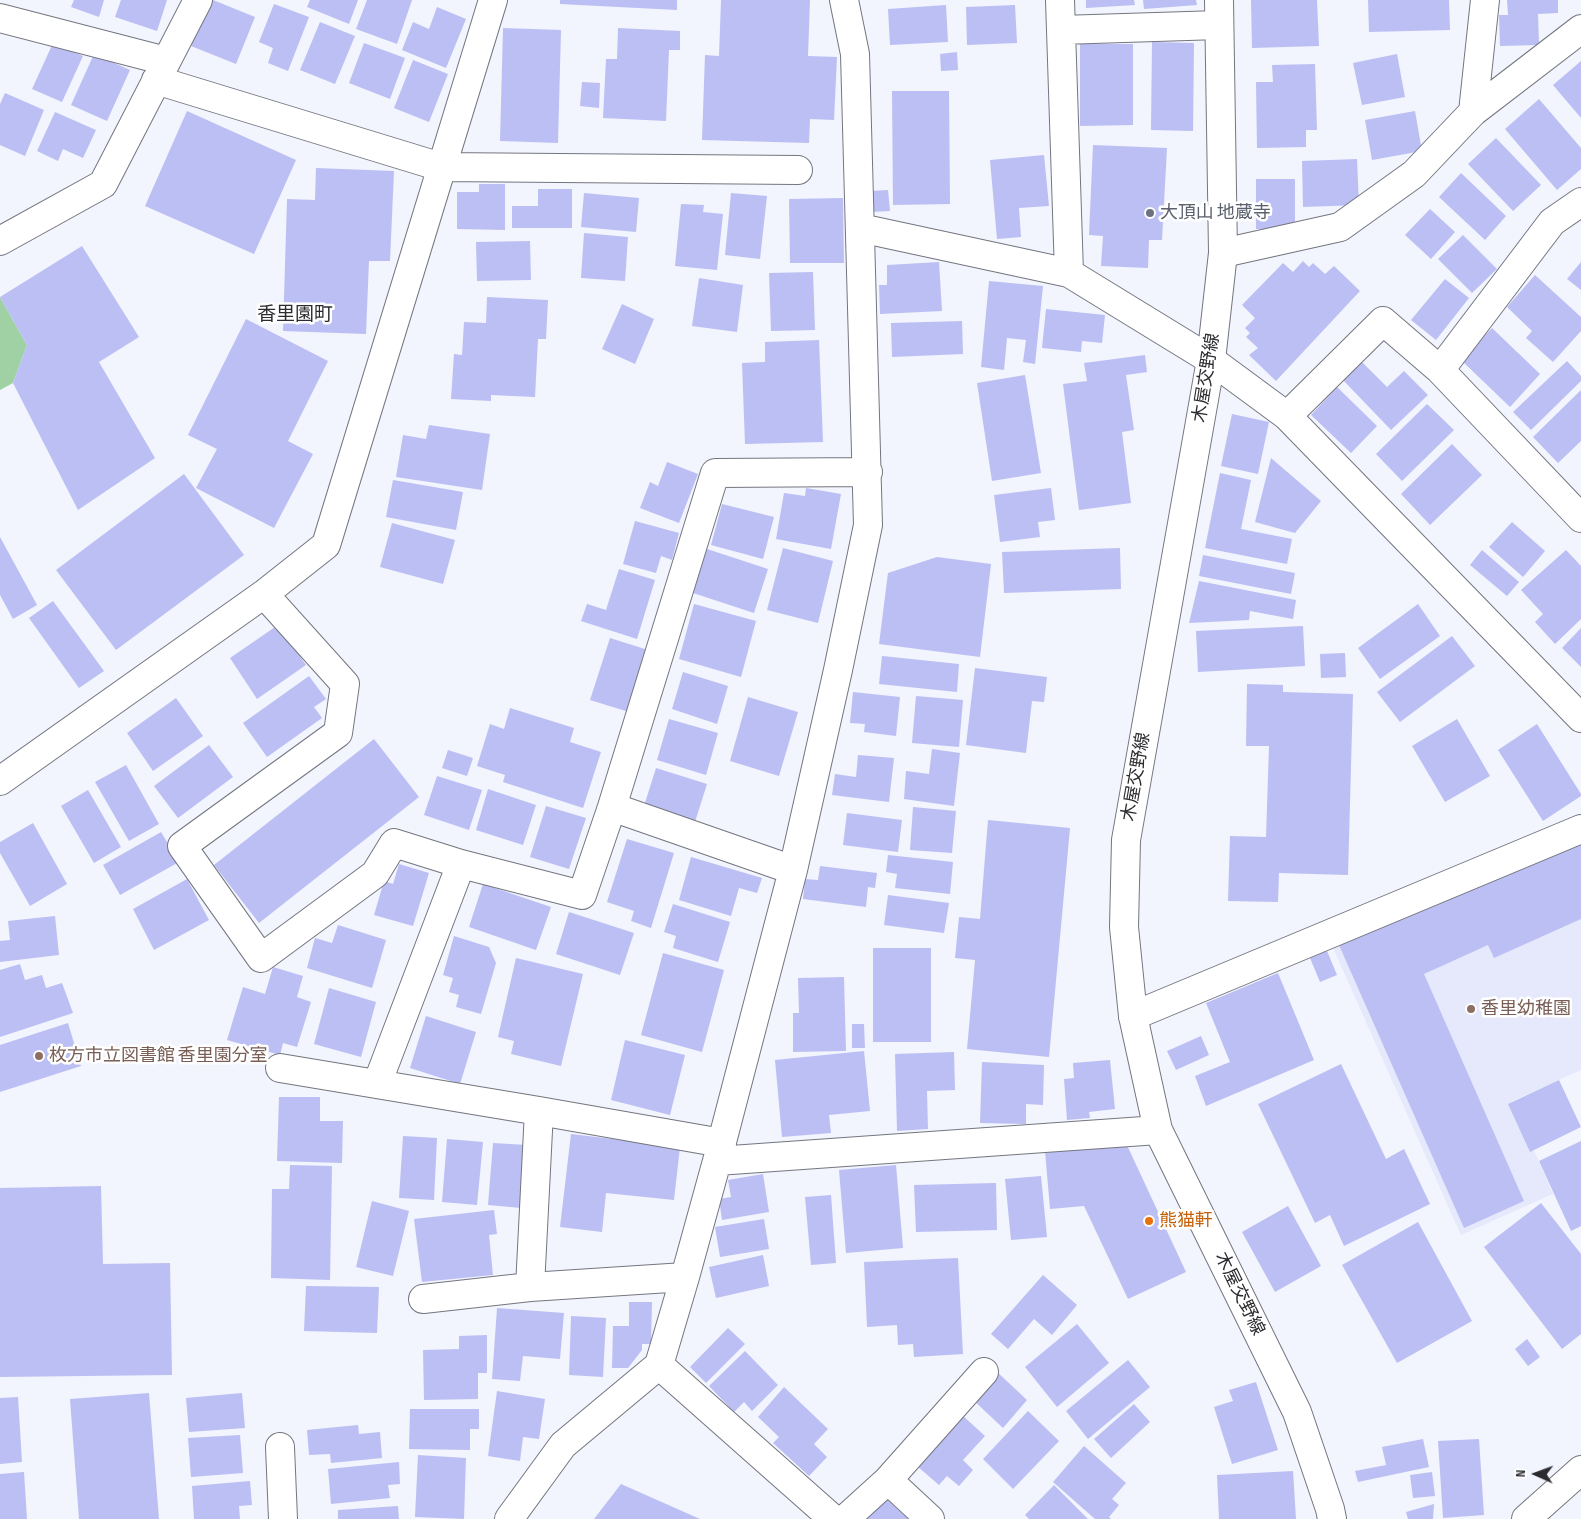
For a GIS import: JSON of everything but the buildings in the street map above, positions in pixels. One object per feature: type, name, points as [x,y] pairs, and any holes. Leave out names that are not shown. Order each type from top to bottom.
[{"type":"street","points":[[0,241],[103,184],[198,0]]},
{"type":"street","points":[[0,781],[264,594],[326,545],[493,0]]},
{"type":"street","points":[[509,1519],[563,1445],[659,1365],[685,1278],[793,870],[838,670],[868,525],[868,472],[854,54],[844,0]]},
{"type":"street","points":[[1060,0],[1069,272]]},
{"type":"street","points":[[1473,112],[1485,0]]},
{"type":"street","points":[[1061,30],[1219,12]]},
{"type":"street","name":"木屋交野線","points":[[1219,12],[1223,253],[1211,360],[1126,840],[1124,927],[1133,1016],[1158,1130],[1297,1412],[1332,1519]]},
{"type":"street","points":[[0,18],[161,70],[441,167],[798,170]]},
{"type":"street","points":[[1223,253],[1340,227],[1414,174],[1473,112],[1581,29]]},
{"type":"street","points":[[1440,370],[1552,222],[1581,202]]},
{"type":"street","points":[[860,228],[1069,272],[1211,360],[1287,416],[1581,718]]},
{"type":"street","points":[[1287,416],[1383,321],[1440,370],[1581,518]]},
{"type":"street","points":[[264,594],[345,684],[338,733],[182,846],[261,958],[375,874],[394,843],[461,864],[582,895],[612,807],[715,473],[868,472]]},
{"type":"street","points":[[612,807],[793,870]]},
{"type":"street","points":[[1133,1016],[1581,829]]},
{"type":"street","points":[[378,1084],[461,864]]},
{"type":"street","points":[[280,1068],[539,1110],[719,1152],[1158,1130]]},
{"type":"street","points":[[530,1287],[539,1110]]},
{"type":"street","points":[[423,1299],[530,1287],[685,1278]]},
{"type":"street","points":[[659,1365],[832,1519]]},
{"type":"street","points":[[845,1519],[888,1480],[984,1372]]},
{"type":"street","points":[[280,1447],[283,1519]]},
{"type":"street","points":[[1526,1519],[1581,1470]]},
{"type":"street","points":[[888,1480],[930,1519]]},
{"type":"shaded area","name":"香里幼稚園","points":[[1581,835],[1581,1070],[1512,1101],[1553,1194],[1461,1235],[1333,948]]},
{"type":"green space","points":[[0,297],[27,345],[13,383],[0,390]]},
{"type":"place","name":"大頂山 地蔵寺","points":[[1150,213]]},
{"type":"place","name":"香里幼稚園","points":[[1471,1009]]},
{"type":"place","name":"枚方市立図書館 香里園分室","points":[[39,1056]]},
{"type":"place","name":"熊猫軒","points":[[1149,1221]]},
{"type":"district","name":"香里園町","points":[[295,315]]}]
